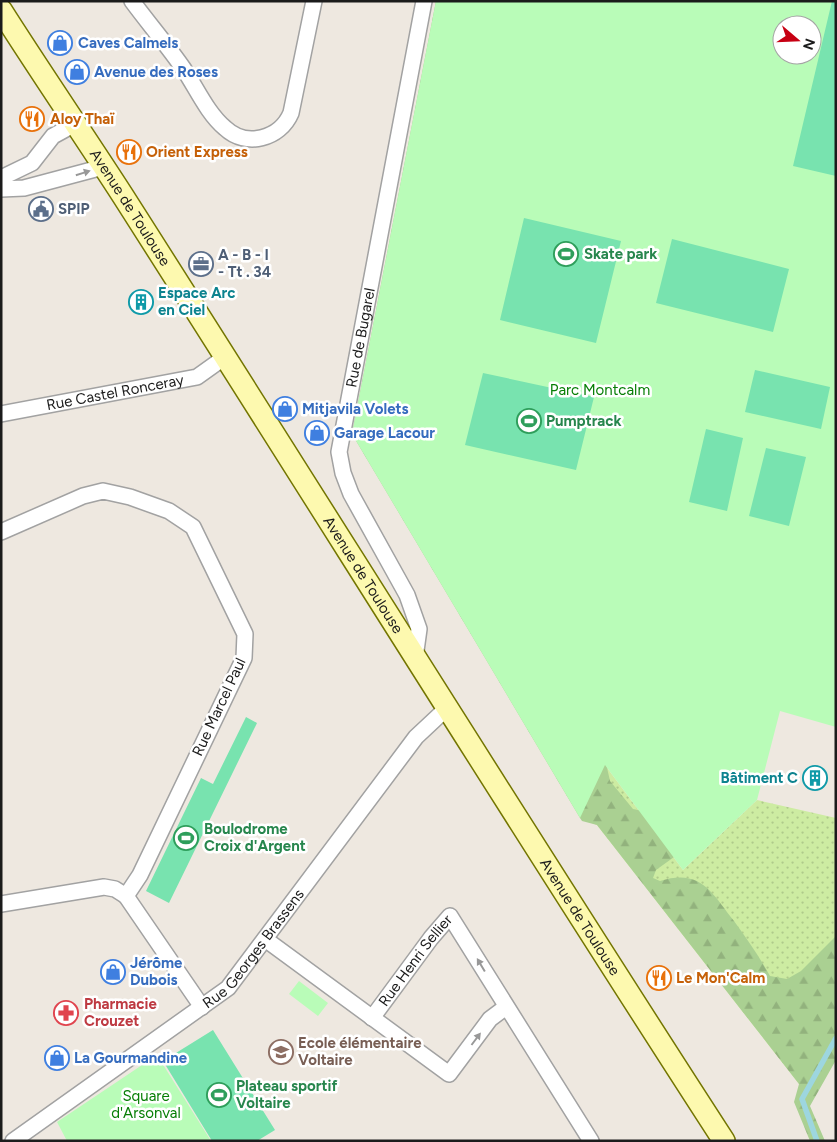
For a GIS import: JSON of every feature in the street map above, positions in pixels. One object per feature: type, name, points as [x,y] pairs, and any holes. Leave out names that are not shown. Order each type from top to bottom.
[{"type":"main road","name":"Avenue de Toulouse","points":[[1,10],[225,357],[724,1141]]},
{"type":"street","points":[[132,1],[182,67],[224,128],[248,139],[260,139],[273,134],[287,123],[292,113],[314,1]]},
{"type":"street","name":"Rue de Bugarel","points":[[415,658],[419,629],[407,596],[351,494],[343,473],[339,452],[424,1]]},
{"type":"street","points":[[1,178],[32,163],[53,136],[75,124]]},
{"type":"street","points":[[40,152],[45,172],[53,180]]},
{"type":"street","points":[[1,190],[24,188],[103,167]]},
{"type":"street","name":"Rue Castel Ronceray","points":[[1,414],[197,377],[225,357]]},
{"type":"street","name":"Rue Marcel Paul","points":[[1,532],[83,496],[103,491],[130,497],[169,511],[193,527],[245,634],[244,658],[140,875],[126,896]]},
{"type":"street","name":"Rue Georges Brassens","points":[[13,1141],[228,988],[416,737],[447,708]]},
{"type":"street","points":[[1,904],[104,887],[116,889],[126,896],[202,1007]]},
{"type":"street","name":"Rue Henri Sellier","points":[[372,1018],[431,938],[450,916],[591,1141]]},
{"type":"street","name":"Rue Henri Sellier","points":[[265,939],[450,1074],[490,1020],[506,1007]]},
{"type":"green space","points":[[436,1],[610,781],[633,809],[643,811],[695,842],[656,870],[653,878],[660,881],[686,878],[704,886],[719,901],[734,921],[770,976],[787,979],[801,971],[836,936],[836,1060],[810,1106],[825,1141],[810,1141],[794,1102],[799,1084],[597,825],[582,821],[352,434]]},
{"type":"green space","name":"Parc Montcalm","points":[[436,1],[836,1],[836,727],[780,711],[757,800],[683,870],[605,765],[580,818],[352,434]]},
{"type":"green space","points":[[832,1],[836,1],[836,176],[793,166],[817,65],[822,65],[822,43]]},
{"type":"green space","points":[[524,218],[621,241],[596,343],[500,320]]},
{"type":"green space","points":[[672,239],[789,269],[773,332],[656,303]]},
{"type":"green space","points":[[755,370],[830,387],[821,429],[745,412]]},
{"type":"green space","name":"Pumptrack","points":[[483,373],[594,397],[576,470],[465,445]]},
{"type":"green space","points":[[706,429],[743,438],[727,511],[689,502]]},
{"type":"green space","points":[[766,448],[806,457],[789,526],[749,516]]},
{"type":"green space","name":"Boulodrome Croix d'Argent","points":[[246,717],[257,723],[169,903],[146,891],[201,778],[213,784]]},
{"type":"green space","points":[[605,765],[683,870],[757,800],[836,818],[836,1023],[799,1084],[597,825],[580,818]]},
{"type":"green space","points":[[299,981],[328,1003],[318,1016],[289,994]]},
{"type":"green space","name":"Plateau sportif Voltaire","points":[[213,1030],[275,1130],[257,1141],[212,1141],[163,1061]]},
{"type":"green space","name":"Square d'Arsonval","points":[[157,1055],[211,1141],[67,1141],[57,1122]]},
{"type":"waterway","points":[[817,1141],[802,1099],[836,1038]]},
{"type":"place","name":"Caves Calmels","points":[[60,43]]},
{"type":"place","name":"Avenue des Roses","points":[[77,72]]},
{"type":"place","name":"Aloy Thaï","points":[[32,119]]},
{"type":"place","name":"Orient Express","points":[[129,152]]},
{"type":"place","name":"SPIP","points":[[41,209]]},
{"type":"place","name":"Skate park","points":[[566,254]]},
{"type":"place","name":"A - B - I - Tt . 34","points":[[201,264]]},
{"type":"place","name":"Espace Arc en Ciel","points":[[141,302]]},
{"type":"place","name":"Mitjavila Volets","points":[[285,409]]},
{"type":"place","name":"Pumptrack","points":[[529,421]]},
{"type":"place","name":"Garage Lacour","points":[[317,433]]},
{"type":"place","name":"Bâtiment C","points":[[815,778]]},
{"type":"place","name":"Boulodrome Croix d'Argent","points":[[186,838]]},
{"type":"place","name":"Jérôme Dubois","points":[[113,972]]},
{"type":"place","name":"Le Mon'Calm","points":[[659,978]]},
{"type":"place","name":"Pharmacie Crouzet","points":[[66,1013]]},
{"type":"place","name":"Ecole élémentaire Voltaire","points":[[281,1052]]},
{"type":"place","name":"La Gourmandine","points":[[57,1058]]},
{"type":"place","name":"Plateau sportif Voltaire","points":[[219,1095]]}]
